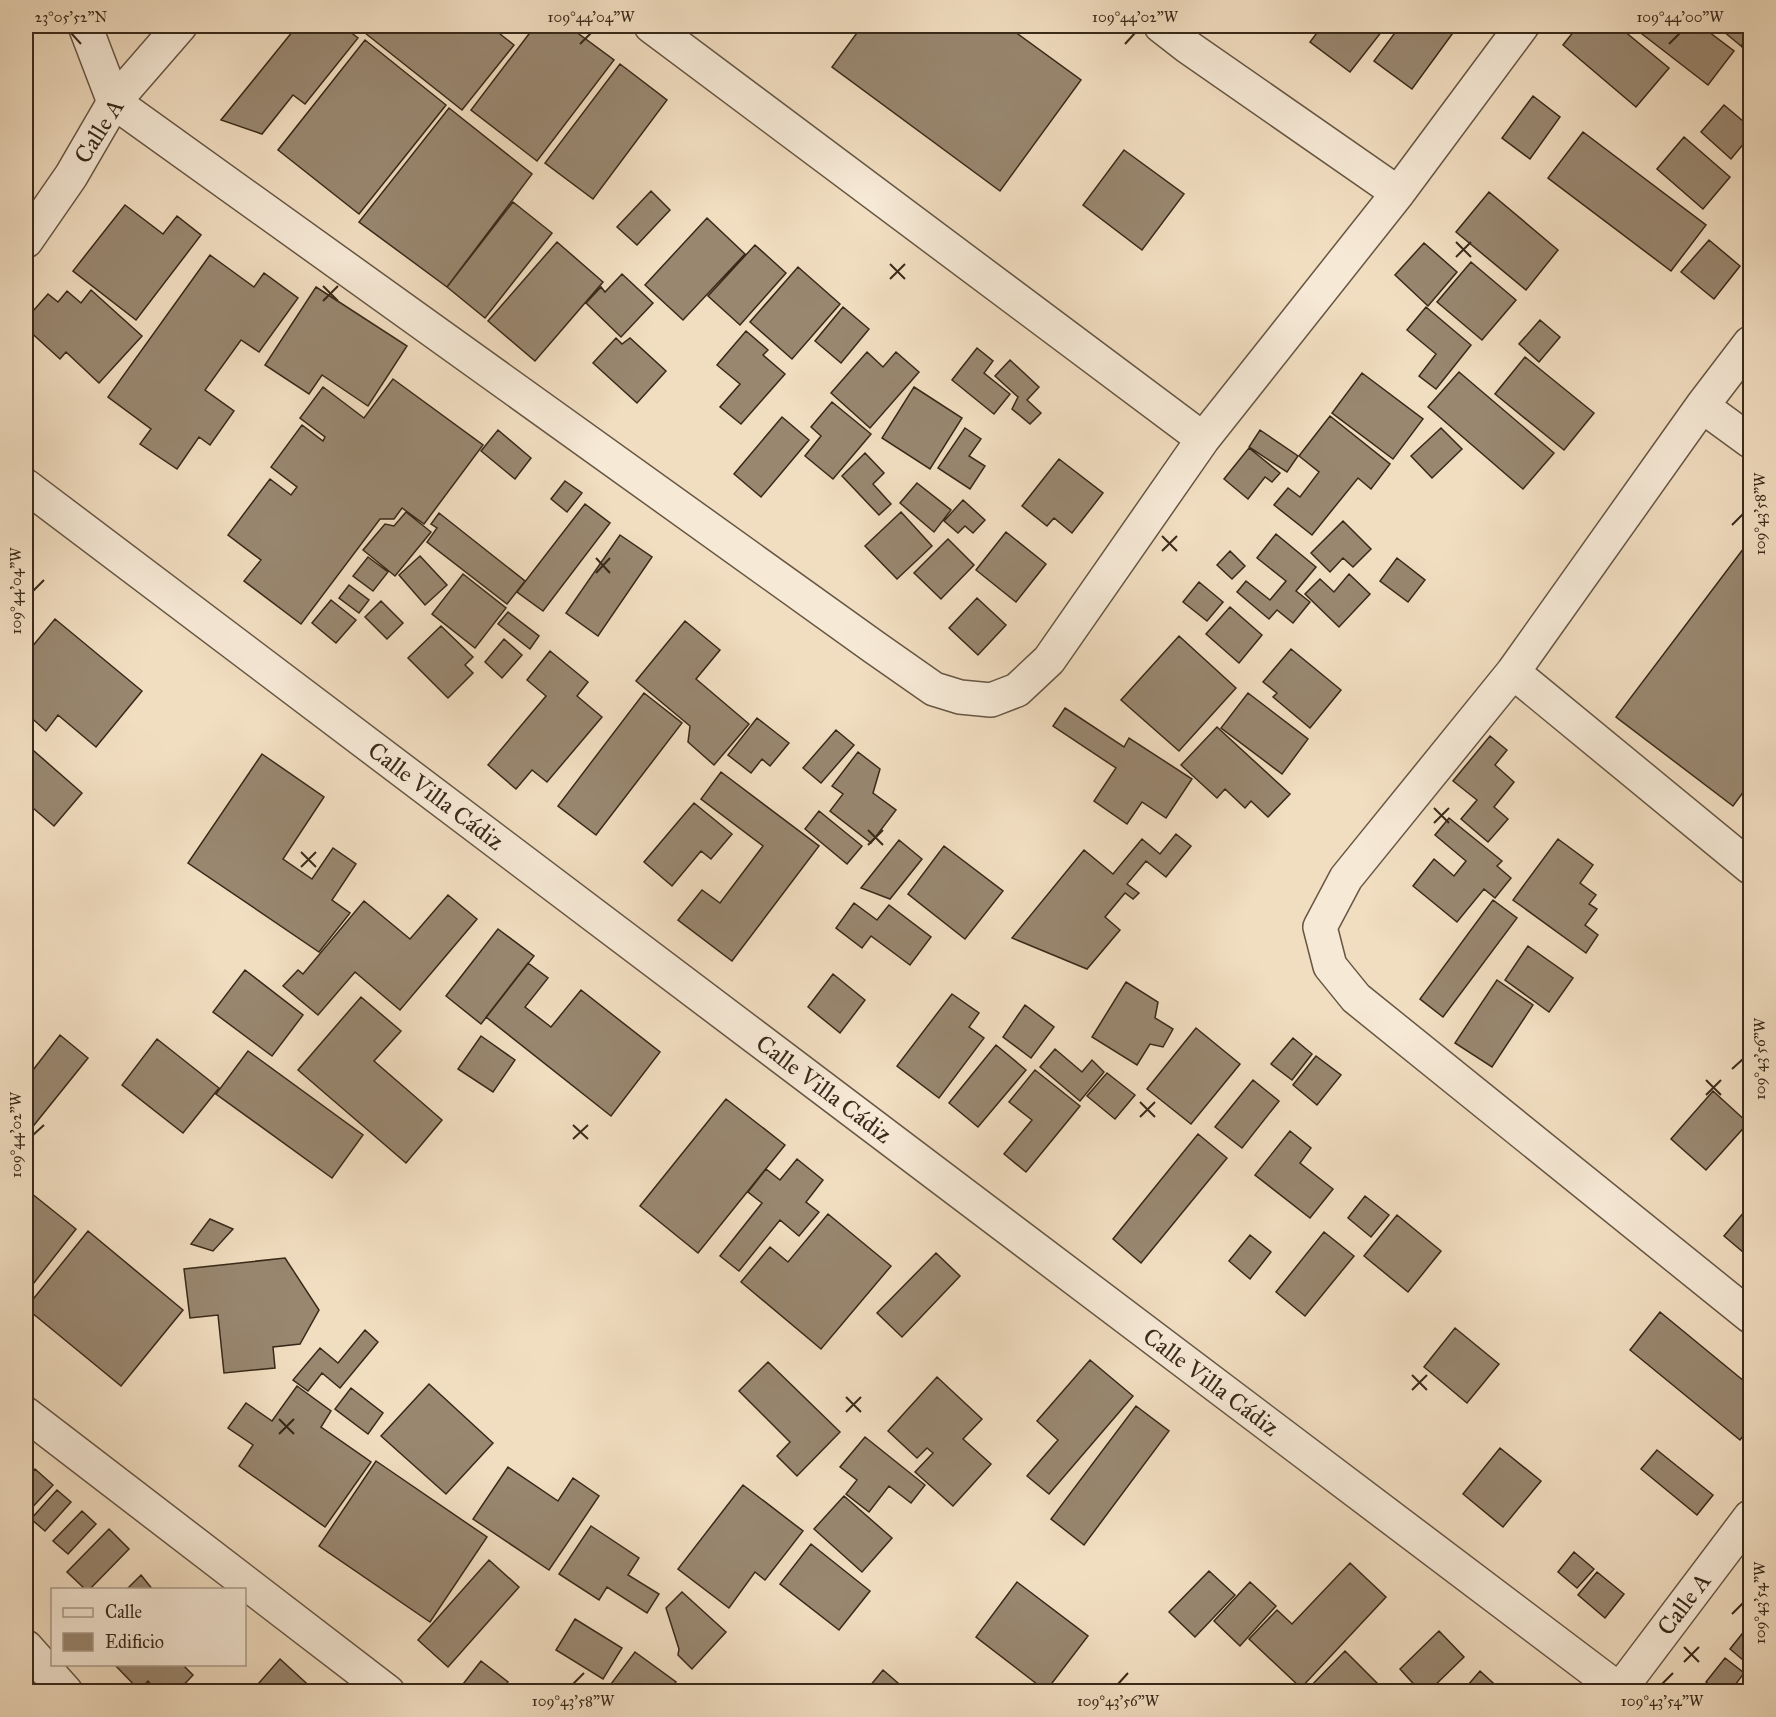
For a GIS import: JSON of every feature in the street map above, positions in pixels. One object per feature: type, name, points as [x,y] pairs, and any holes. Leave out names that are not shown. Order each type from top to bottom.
[{"type":"street","points":[[85,26],[114,102],[934,689],[960,698],[991,700],[1017,690],[1049,660],[1203,439],[1398,193],[1522,26]]},
{"type":"street","name":"Calle A","points":[[26,241],[71,176],[114,102],[180,26]]},
{"type":"street","points":[[651,26],[1203,439]]},
{"type":"street","points":[[1161,26],[1398,193]]},
{"type":"street","points":[[1750,343],[1702,406],[1513,672],[1346,878],[1320,927],[1330,966],[1356,998],[1750,1316]]},
{"type":"street","points":[[1702,406],[1750,441]]},
{"type":"street","name":"Calle Villa Cádiz","points":[[26,486],[1620,1691]]},
{"type":"street","points":[[1513,672],[1750,867]]},
{"type":"street","points":[[26,1414],[388,1692]]},
{"type":"street","name":"Calle A","points":[[1620,1691],[1750,1517]]},
{"type":"street","points":[[26,1647],[66,1692]]},
{"type":"building","points":[[297,26],[342,26],[358,38],[305,104],[293,95],[262,134],[221,120]]},
{"type":"building","points":[[371,26],[490,26],[514,45],[462,110],[365,33]]},
{"type":"building","points":[[535,26],[568,26],[614,60],[537,161],[471,110]]},
{"type":"building","points":[[862,26],[1007,26],[1081,80],[1000,191],[832,67]]},
{"type":"building","points":[[1322,26],[1386,26],[1350,72],[1310,42]]},
{"type":"building","points":[[1400,26],[1458,26],[1412,89],[1374,61]]},
{"type":"building","points":[[1578,26],[1618,26],[1669,68],[1636,107],[1563,45]]},
{"type":"building","points":[[1634,26],[1701,26],[1734,51],[1708,85]]},
{"type":"building","points":[[1717,26],[1750,26],[1750,35],[1741,46]]},
{"type":"building","points":[[1750,38],[1750,55],[1742,47]]},
{"type":"building","points":[[365,40],[446,105],[359,214],[278,150]]},
{"type":"building","points":[[620,64],[667,100],[593,199],[545,163]]},
{"type":"building","points":[[1533,96],[1560,117],[1530,159],[1502,138]]},
{"type":"building","points":[[1724,105],[1750,127],[1750,136],[1731,159],[1701,132]]},
{"type":"building","points":[[449,108],[532,174],[447,287],[359,222]]},
{"type":"building","points":[[1583,132],[1706,225],[1671,271],[1548,178]]},
{"type":"building","points":[[1684,137],[1730,177],[1703,209],[1657,169]]},
{"type":"building","points":[[1124,150],[1184,194],[1142,250],[1083,205]]},
{"type":"building","points":[[651,191],[670,210],[637,245],[617,227]]},
{"type":"building","points":[[1489,192],[1558,250],[1526,290],[1456,232]]},
{"type":"building","points":[[513,202],[552,233],[485,318],[447,287]]},
{"type":"building","points":[[125,205],[163,234],[177,216],[201,235],[136,320],[73,271]]},
{"type":"building","points":[[707,218],[745,254],[683,320],[645,285]]},
{"type":"building","points":[[1709,240],[1740,266],[1714,299],[1681,272]]},
{"type":"building","points":[[557,242],[603,282],[535,361],[488,321]]},
{"type":"building","points":[[1424,243],[1457,272],[1428,306],[1395,275]]},
{"type":"building","points":[[755,245],[786,273],[740,325],[708,296]]},
{"type":"building","points":[[210,255],[254,287],[264,273],[298,298],[259,352],[241,340],[205,390],[234,411],[210,445],[199,437],[177,469],[140,444],[151,429],[108,397]]},
{"type":"building","points":[[1471,262],[1516,300],[1482,340],[1437,302]]},
{"type":"building","points":[[798,267],[840,304],[792,359],[750,322]]},
{"type":"building","points":[[622,274],[653,303],[621,337],[586,303],[601,287],[605,292]]},
{"type":"building","points":[[316,287],[407,346],[368,406],[322,375],[309,394],[265,365]]},
{"type":"building","points":[[91,290],[142,336],[99,383],[66,352],[60,359],[26,328],[26,319],[48,294],[58,302],[67,291],[81,303]]},
{"type":"building","points":[[843,307],[869,329],[841,363],[815,341]]},
{"type":"building","points":[[1426,307],[1471,345],[1436,389],[1419,376],[1436,354],[1407,330]]},
{"type":"building","points":[[1540,320],[1560,337],[1539,362],[1519,344]]},
{"type":"building","points":[[746,331],[768,350],[763,355],[785,374],[741,424],[720,407],[740,384],[717,365]]},
{"type":"building","points":[[616,338],[622,344],[630,338],[666,371],[637,403],[593,363]]},
{"type":"building","points":[[977,348],[993,361],[984,373],[1010,394],[994,414],[952,380]]},
{"type":"building","points":[[867,352],[883,367],[896,352],[919,372],[870,428],[831,393]]},
{"type":"building","points":[[1525,357],[1594,413],[1564,450],[1495,394]]},
{"type":"building","points":[[1010,360],[1039,387],[1027,400],[1041,413],[1030,424],[1012,409],[1018,397],[995,376]]},
{"type":"building","points":[[1459,372],[1554,453],[1523,489],[1428,407]]},
{"type":"building","points":[[1362,373],[1423,419],[1393,459],[1332,413]]},
{"type":"building","points":[[393,379],[483,445],[424,524],[402,508],[394,519],[380,519],[301,624],[244,581],[261,560],[228,535],[270,479],[291,495],[297,487],[271,467],[302,425],[323,441],[325,437],[300,418],[323,387],[364,418]]},
{"type":"building","points":[[914,387],[962,418],[930,469],[882,438]]},
{"type":"building","points":[[832,402],[871,434],[833,479],[805,456],[821,436],[811,427]]},
{"type":"building","points":[[1330,416],[1390,464],[1371,489],[1358,478],[1312,535],[1274,505],[1288,488],[1300,497],[1319,472],[1299,456]]},
{"type":"building","points":[[782,417],[809,440],[761,497],[734,474]]},
{"type":"building","points":[[965,428],[981,439],[969,456],[985,466],[970,489],[938,468]]},
{"type":"building","points":[[1441,428],[1462,449],[1432,478],[1411,456]]},
{"type":"building","points":[[498,430],[531,458],[515,479],[481,451]]},
{"type":"building","points":[[1260,430],[1298,456],[1287,472],[1249,447]]},
{"type":"building","points":[[1249,448],[1280,473],[1272,482],[1265,477],[1248,499],[1224,479]]},
{"type":"building","points":[[865,453],[884,473],[873,484],[891,504],[879,515],[842,476]]},
{"type":"building","points":[[1059,459],[1103,493],[1072,533],[1054,518],[1047,526],[1022,506]]},
{"type":"building","points":[[565,481],[582,493],[567,512],[551,499]]},
{"type":"building","points":[[917,483],[951,510],[934,532],[900,503]]},
{"type":"building","points":[[963,500],[985,520],[973,533],[965,526],[958,533],[944,521]]},
{"type":"building","points":[[585,504],[610,523],[543,611],[517,592]]},
{"type":"building","points":[[406,512],[431,532],[395,576],[363,550],[385,524],[394,526]]},
{"type":"building","points":[[901,512],[932,546],[897,579],[865,546]]},
{"type":"building","points":[[439,513],[525,581],[507,604],[427,542],[437,528],[431,524]]},
{"type":"building","points":[[1343,521],[1371,549],[1353,567],[1343,558],[1330,572],[1311,553]]},
{"type":"building","points":[[1006,532],[1046,564],[1016,602],[976,570]]},
{"type":"building","points":[[1276,534],[1316,567],[1296,591],[1310,602],[1293,623],[1277,610],[1269,619],[1237,592],[1246,581],[1270,600],[1286,581],[1257,558]]},
{"type":"building","points":[[620,535],[652,557],[598,636],[566,613]]},
{"type":"building","points":[[948,539],[974,565],[941,599],[914,573]]},
{"type":"building","points":[[1750,540],[1750,783],[1733,806],[1616,717]]},
{"type":"building","points":[[1230,551],[1245,566],[1232,579],[1217,565]]},
{"type":"building","points":[[420,556],[447,585],[425,605],[399,575]]},
{"type":"building","points":[[368,557],[388,572],[373,591],[353,576]]},
{"type":"building","points":[[1397,558],[1425,580],[1408,602],[1380,581]]},
{"type":"building","points":[[463,574],[506,608],[475,648],[432,614]]},
{"type":"building","points":[[1349,574],[1370,594],[1339,627],[1305,594],[1320,579],[1334,592]]},
{"type":"building","points":[[1199,582],[1223,602],[1207,621],[1183,602]]},
{"type":"building","points":[[349,585],[369,600],[359,613],[339,598]]},
{"type":"building","points":[[977,598],[1006,625],[978,655],[949,628]]},
{"type":"building","points":[[331,600],[356,620],[336,643],[312,623]]},
{"type":"building","points":[[381,601],[403,623],[387,639],[365,617]]},
{"type":"building","points":[[1230,607],[1262,635],[1239,663],[1206,634]]},
{"type":"building","points":[[508,612],[539,636],[530,649],[498,624]]},
{"type":"building","points":[[55,619],[142,691],[96,747],[58,715],[46,731],[26,713],[26,654]]},
{"type":"building","points":[[685,621],[720,650],[696,679],[749,724],[714,765],[688,742],[690,726],[636,681]]},
{"type":"building","points":[[441,626],[473,657],[465,665],[473,673],[448,698],[408,658]]},
{"type":"building","points":[[1179,636],[1236,688],[1179,751],[1121,700]]},
{"type":"building","points":[[504,639],[522,655],[502,678],[485,662]]},
{"type":"building","points":[[1291,649],[1341,690],[1310,728],[1273,697],[1277,693],[1263,682]]},
{"type":"building","points":[[550,651],[588,682],[577,696],[602,717],[547,782],[532,770],[516,789],[488,765],[546,696],[527,680]]},
{"type":"building","points":[[644,693],[682,723],[596,835],[558,806]]},
{"type":"building","points":[[1248,693],[1308,739],[1282,774],[1221,728]]},
{"type":"building","points":[[1065,708],[1124,747],[1129,738],[1192,779],[1166,818],[1142,802],[1127,824],[1094,801],[1116,768],[1053,726]]},
{"type":"building","points":[[757,718],[789,743],[770,766],[762,759],[751,773],[728,755]]},
{"type":"building","points":[[1217,727],[1290,794],[1268,817],[1251,801],[1245,808],[1225,789],[1217,798],[1181,765]]},
{"type":"building","points":[[836,730],[854,745],[821,783],[803,768]]},
{"type":"building","points":[[1490,736],[1507,750],[1495,765],[1514,782],[1494,807],[1508,819],[1488,842],[1461,819],[1477,800],[1453,781]]},
{"type":"building","points":[[26,744],[82,793],[54,826],[26,802]]},
{"type":"building","points":[[858,752],[880,769],[873,793],[896,810],[871,843],[830,811],[843,794],[832,786]]},
{"type":"building","points":[[262,754],[324,797],[283,859],[312,879],[333,848],[356,864],[332,900],[350,913],[319,952],[188,863]]},
{"type":"building","points":[[721,772],[819,846],[732,961],[678,920],[702,890],[720,903],[763,846],[701,799]]},
{"type":"building","points":[[694,803],[732,834],[711,859],[701,851],[672,886],[644,862]]},
{"type":"building","points":[[819,811],[862,846],[847,864],[805,829]]},
{"type":"building","points":[[1449,818],[1502,861],[1497,866],[1511,878],[1495,898],[1484,889],[1457,922],[1413,886],[1434,859],[1454,876],[1466,861],[1435,835]]},
{"type":"building","points":[[1176,834],[1191,846],[1166,877],[1146,861],[1127,884],[1139,893],[1133,899],[1125,893],[1105,917],[1120,930],[1087,969],[1012,938],[1084,850],[1113,874],[1142,839],[1160,854]]},
{"type":"building","points":[[1558,839],[1593,865],[1580,883],[1596,895],[1589,904],[1597,909],[1585,925],[1598,935],[1586,953],[1513,900]]},
{"type":"building","points":[[899,840],[922,859],[890,899],[861,888]]},
{"type":"building","points":[[944,846],[1003,891],[965,939],[908,894]]},
{"type":"building","points":[[448,895],[477,919],[400,1010],[355,972],[318,1015],[283,986],[298,970],[303,974],[364,901],[410,939]]},
{"type":"building","points":[[1493,900],[1517,918],[1443,1017],[1420,999]]},
{"type":"building","points":[[854,903],[877,920],[889,905],[931,937],[910,965],[871,936],[862,948],[836,928]]},
{"type":"building","points":[[498,929],[534,956],[481,1024],[446,996]]},
{"type":"building","points":[[1528,946],[1573,978],[1549,1012],[1505,980]]},
{"type":"building","points":[[528,963],[548,978],[525,1007],[551,1027],[581,990],[660,1052],[611,1116],[486,1017]]},
{"type":"building","points":[[245,970],[303,1015],[272,1056],[213,1012]]},
{"type":"building","points":[[833,974],[865,1000],[840,1033],[808,1007]]},
{"type":"building","points":[[1497,980],[1533,1005],[1492,1067],[1455,1043]]},
{"type":"building","points":[[1126,982],[1158,1002],[1155,1018],[1173,1029],[1163,1047],[1150,1044],[1137,1065],[1092,1037]]},
{"type":"building","points":[[952,994],[979,1013],[969,1027],[984,1038],[939,1098],[897,1066]]},
{"type":"building","points":[[361,997],[401,1031],[374,1061],[442,1120],[406,1163],[298,1070]]},
{"type":"building","points":[[1025,1005],[1054,1027],[1031,1058],[1003,1037]]},
{"type":"building","points":[[1196,1028],[1240,1064],[1191,1124],[1147,1089]]},
{"type":"building","points":[[60,1035],[88,1058],[26,1135],[26,1063],[33,1070]]},
{"type":"building","points":[[481,1036],[515,1060],[493,1092],[458,1069]]},
{"type":"building","points":[[1293,1038],[1312,1054],[1292,1080],[1271,1064]]},
{"type":"building","points":[[157,1039],[219,1088],[183,1133],[122,1085]]},
{"type":"building","points":[[996,1045],[1026,1070],[978,1127],[949,1103]]},
{"type":"building","points":[[1055,1049],[1082,1072],[1092,1060],[1104,1072],[1080,1101],[1040,1067]]},
{"type":"building","points":[[248,1051],[363,1135],[332,1178],[216,1094]]},
{"type":"building","points":[[1316,1056],[1341,1075],[1317,1105],[1293,1085]]},
{"type":"building","points":[[1035,1070],[1080,1106],[1026,1172],[1004,1154],[1032,1120],[1009,1102]]},
{"type":"building","points":[[1107,1073],[1135,1095],[1115,1119],[1087,1096]]},
{"type":"building","points":[[1253,1080],[1279,1101],[1242,1148],[1215,1127]]},
{"type":"building","points":[[1713,1091],[1748,1123],[1706,1170],[1671,1139]]},
{"type":"building","points":[[726,1099],[785,1145],[698,1253],[640,1206]]},
{"type":"building","points":[[1290,1131],[1311,1148],[1300,1163],[1333,1189],[1310,1218],[1255,1175]]},
{"type":"building","points":[[1198,1134],[1227,1158],[1141,1263],[1113,1239]]},
{"type":"building","points":[[797,1159],[823,1180],[806,1202],[819,1212],[799,1236],[780,1220],[739,1271],[720,1256],[762,1203],[748,1192],[766,1169],[780,1180]]},
{"type":"building","points":[[26,1189],[76,1229],[26,1293]]},
{"type":"building","points":[[1365,1196],[1389,1215],[1371,1237],[1348,1218]]},
{"type":"building","points":[[1750,1205],[1750,1258],[1724,1236]]},
{"type":"building","points":[[828,1214],[891,1266],[821,1349],[741,1282],[770,1247],[788,1262]]},
{"type":"building","points":[[1397,1215],[1441,1251],[1408,1292],[1364,1256]]},
{"type":"building","points":[[210,1219],[233,1229],[213,1251],[191,1244]]},
{"type":"building","points":[[88,1231],[183,1310],[121,1386],[26,1308]]},
{"type":"building","points":[[1324,1232],[1354,1256],[1305,1316],[1276,1292]]},
{"type":"building","points":[[1250,1235],[1271,1252],[1250,1279],[1229,1261]]},
{"type":"building","points":[[936,1253],[960,1276],[902,1337],[877,1313]]},
{"type":"building","points":[[285,1258],[319,1310],[300,1344],[273,1347],[275,1368],[224,1373],[218,1315],[190,1318],[184,1269]]},
{"type":"building","points":[[1660,1312],[1750,1386],[1750,1427],[1740,1440],[1630,1350]]},
{"type":"building","points":[[1455,1328],[1499,1364],[1467,1403],[1424,1367]]},
{"type":"building","points":[[365,1330],[378,1342],[340,1388],[322,1373],[308,1391],[293,1380],[320,1348],[338,1363]]},
{"type":"building","points":[[1090,1360],[1133,1396],[1049,1494],[1027,1476],[1058,1440],[1037,1421]]},
{"type":"building","points":[[768,1362],[840,1432],[797,1476],[777,1456],[790,1442],[739,1391]]},
{"type":"building","points":[[937,1377],[982,1419],[963,1439],[991,1464],[953,1506],[915,1472],[933,1453],[927,1448],[917,1458],[888,1431]]},
{"type":"building","points":[[429,1384],[493,1443],[446,1494],[381,1436]]},
{"type":"building","points":[[297,1386],[331,1411],[321,1427],[371,1462],[325,1527],[239,1466],[253,1445],[228,1428],[246,1403],[272,1421]]},
{"type":"building","points":[[351,1388],[383,1413],[368,1434],[335,1409]]},
{"type":"building","points":[[1136,1406],[1169,1431],[1084,1545],[1051,1519]]},
{"type":"building","points":[[865,1437],[925,1485],[911,1503],[889,1486],[869,1512],[846,1494],[857,1480],[840,1467]]},
{"type":"building","points":[[1500,1448],[1541,1481],[1503,1527],[1463,1494]]},
{"type":"building","points":[[1657,1450],[1713,1495],[1697,1515],[1641,1469]]},
{"type":"building","points":[[376,1461],[487,1537],[430,1622],[319,1546]]},
{"type":"building","points":[[508,1467],[558,1501],[573,1478],[599,1496],[549,1570],[473,1519]]},
{"type":"building","points":[[35,1469],[53,1485],[26,1514],[26,1480]]},
{"type":"building","points":[[743,1485],[803,1531],[765,1580],[755,1572],[729,1608],[678,1569]]},
{"type":"building","points":[[57,1490],[71,1502],[45,1531],[31,1519]]},
{"type":"building","points":[[844,1496],[892,1538],[862,1572],[814,1529]]},
{"type":"building","points":[[82,1511],[96,1524],[68,1554],[53,1541]]},
{"type":"building","points":[[591,1526],[639,1558],[628,1575],[659,1594],[647,1613],[607,1587],[599,1600],[559,1574]]},
{"type":"building","points":[[109,1529],[129,1549],[91,1588],[84,1588],[67,1572]]},
{"type":"building","points":[[811,1544],[870,1591],[839,1630],[780,1584]]},
{"type":"building","points":[[1574,1552],[1594,1569],[1577,1588],[1558,1572]]},
{"type":"building","points":[[489,1560],[519,1587],[448,1667],[418,1640]]},
{"type":"building","points":[[1350,1563],[1386,1597],[1301,1688],[1249,1639],[1277,1610],[1292,1624]]},
{"type":"building","points":[[1209,1571],[1235,1595],[1195,1637],[1169,1612]]},
{"type":"building","points":[[1597,1572],[1624,1594],[1605,1618],[1578,1595]]},
{"type":"building","points":[[141,1575],[151,1588],[128,1588]]},
{"type":"building","points":[[1017,1582],[1088,1636],[1046,1691],[976,1637]]},
{"type":"building","points":[[1250,1582],[1276,1606],[1240,1646],[1214,1621]]},
{"type":"building","points":[[682,1592],[726,1632],[692,1669],[678,1655],[679,1649],[666,1608]]},
{"type":"building","points":[[575,1619],[622,1648],[603,1679],[556,1650]]},
{"type":"building","points":[[1750,1624],[1750,1666],[1730,1649]]},
{"type":"building","points":[[1439,1631],[1464,1657],[1428,1692],[1421,1692],[1400,1669]]},
{"type":"building","points":[[1345,1651],[1386,1692],[1305,1692]]},
{"type":"building","points":[[635,1652],[676,1682],[669,1692],[605,1692]]},
{"type":"building","points":[[1725,1658],[1744,1673],[1730,1692],[1717,1692],[1706,1682]]},
{"type":"building","points":[[280,1659],[316,1692],[251,1692]]},
{"type":"building","points":[[481,1661],[508,1682],[501,1692],[464,1692],[460,1688]]},
{"type":"building","points":[[116,1666],[184,1666],[193,1675],[177,1692],[158,1692],[148,1681],[139,1690]]},
{"type":"building","points":[[883,1670],[906,1690],[905,1692],[865,1692]]},
{"type":"building","points":[[1480,1671],[1503,1692],[1462,1692]]}]
